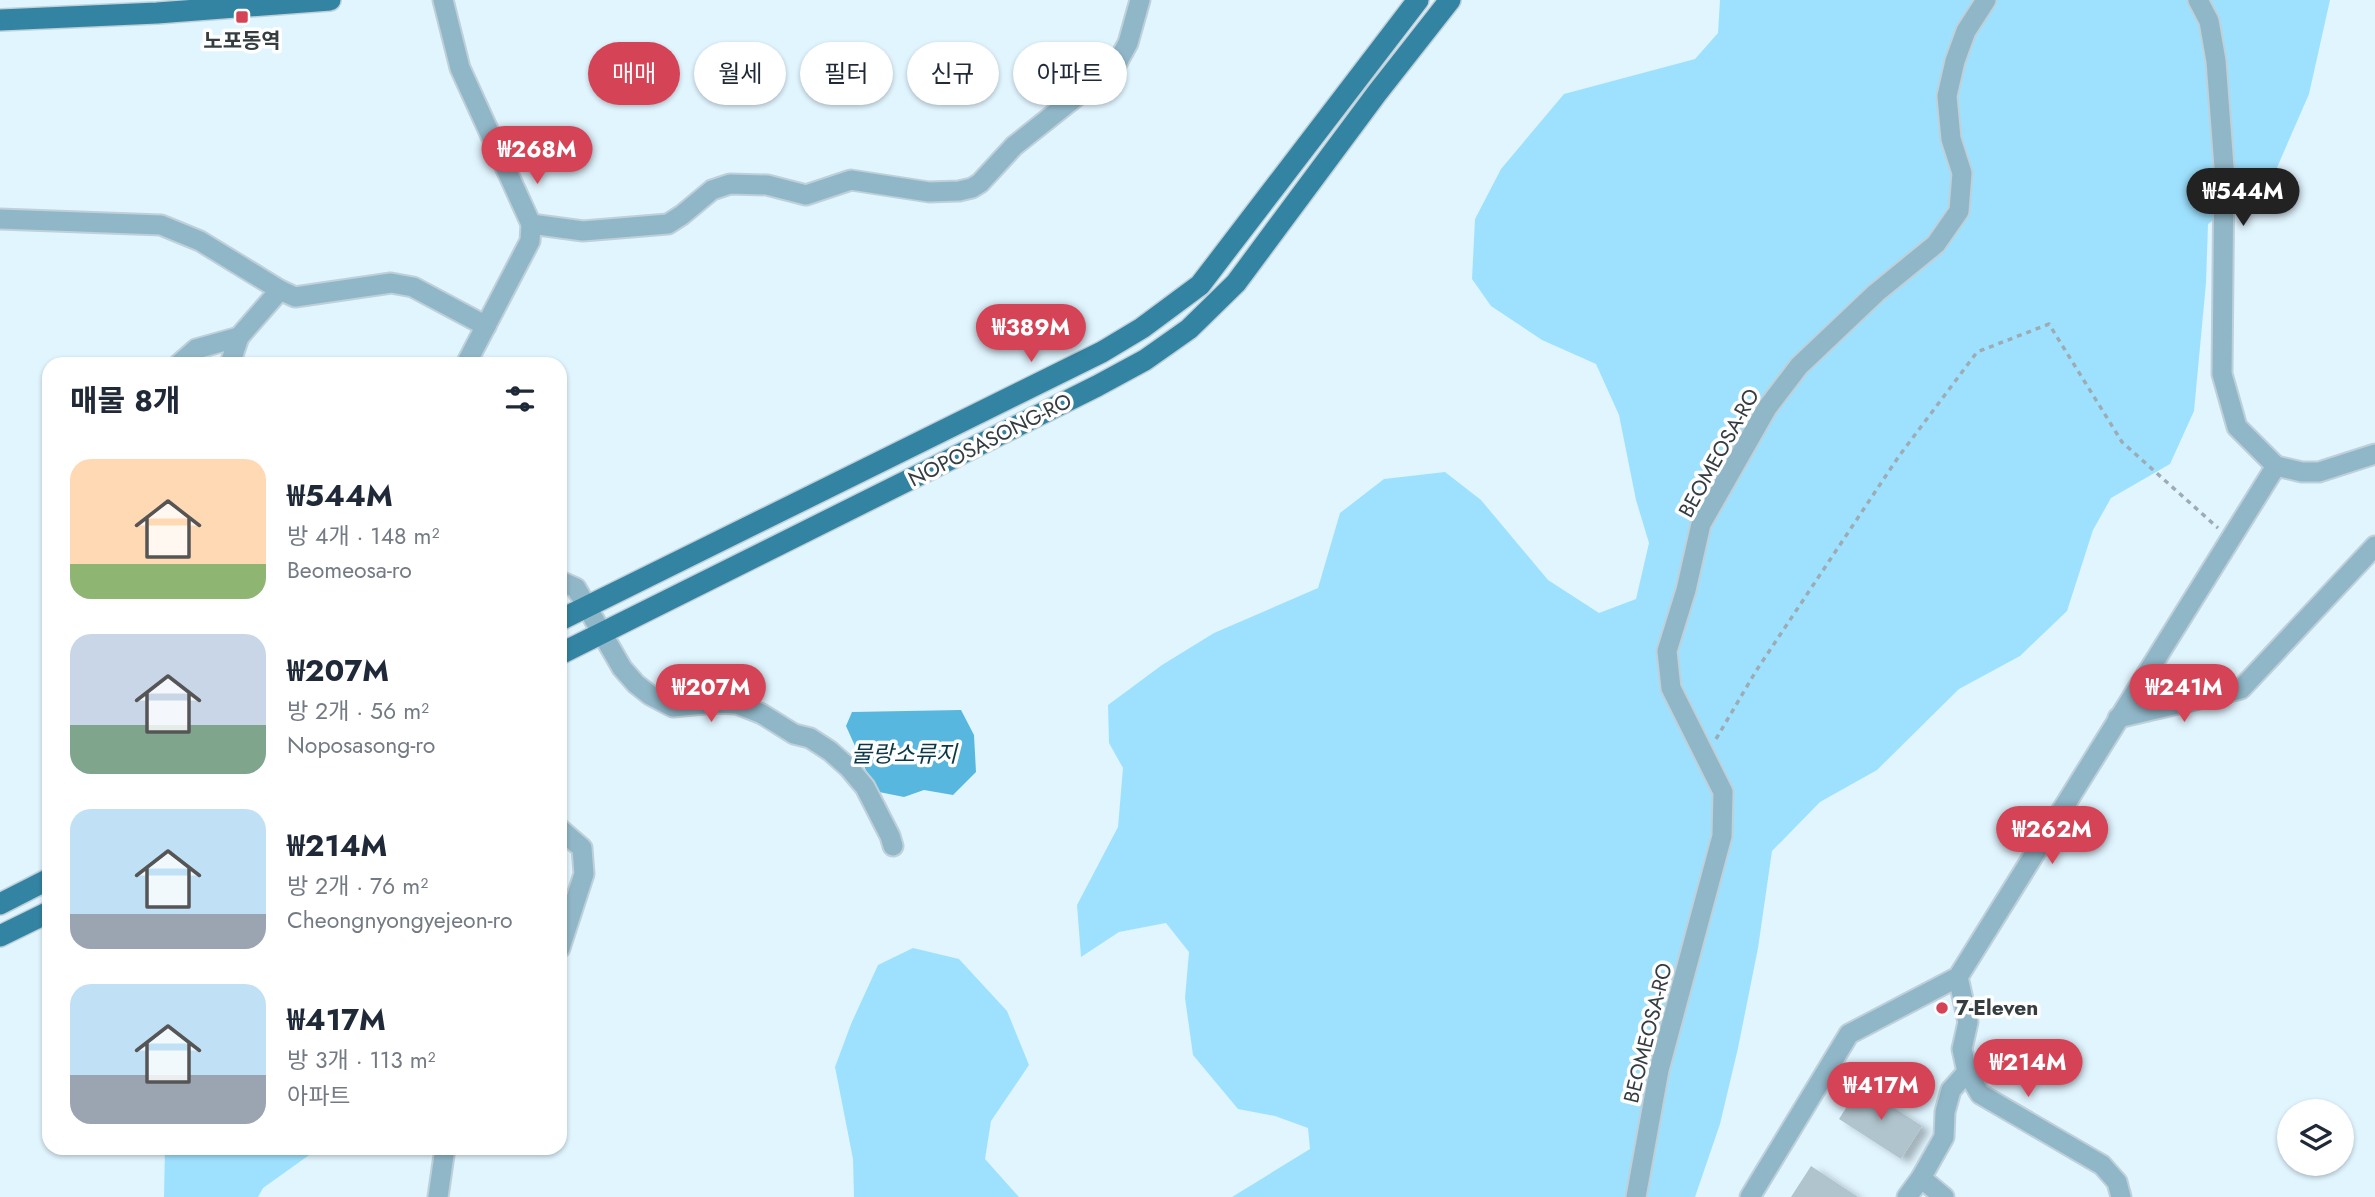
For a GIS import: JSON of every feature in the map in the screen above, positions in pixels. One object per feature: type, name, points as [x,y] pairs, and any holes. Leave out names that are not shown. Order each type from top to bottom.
[{"type":"main road","points":[[0,20],[157,13],[330,0]]},
{"type":"main road","name":"NOPOSASONG-RO","points":[[567,616],[1102,352],[1142,328],[1200,285],[1418,0]]},
{"type":"main road","name":"NOPOSASONG-RO","points":[[567,651],[1097,386],[1145,360],[1189,329],[1236,283],[1377,93],[1450,0]]},
{"type":"main road","points":[[0,904],[42,883]]},
{"type":"main road","points":[[0,936],[42,915]]},
{"type":"street","points":[[443,0],[460,68],[531,224],[530,241],[470,357]]},
{"type":"street","points":[[531,224],[583,231],[668,224],[712,190],[730,184],[767,185],[806,195],[851,180],[929,192],[972,188],[980,183],[1014,146],[1116,65],[1128,43],[1140,0]]},
{"type":"street","name":"BEOMEOSA-RO","points":[[1636,1197],[1659,1070],[1722,836],[1723,792],[1671,688],[1667,651],[1686,590],[1701,524],[1767,408],[1799,366],[1875,293],[1936,244],[1959,211],[1962,173],[1951,139],[1947,96],[1955,61],[1966,31],[1986,0]]},
{"type":"street","points":[[2199,0],[2209,21],[2216,61],[2224,167],[2222,374],[2237,427],[2276,466],[2302,472],[2319,471],[2375,454]]},
{"type":"street","points":[[0,219],[161,225],[200,241],[295,297],[391,283],[413,287],[486,326]]},
{"type":"street","points":[[232,357],[239,337],[280,290]]},
{"type":"street","points":[[187,357],[196,349],[239,337]]},
{"type":"street","points":[[1750,1197],[1849,1034],[1958,977],[2276,466]]},
{"type":"street","points":[[2118,718],[2241,689],[2367,569],[2375,546]]},
{"type":"street","points":[[567,584],[576,588],[622,668],[636,684],[673,707],[737,704],[762,714],[794,734],[810,738],[830,751],[865,787],[893,846]]},
{"type":"street","points":[[567,835],[582,848],[584,874],[567,926]]},
{"type":"street","points":[[1958,977],[1968,1022],[1962,1049],[1967,1072],[1980,1094],[2102,1165],[2117,1182],[2121,1197]]},
{"type":"street","points":[[1907,1197],[1944,1137],[1945,1112],[1951,1090],[1967,1072]]},
{"type":"street","points":[[438,1197],[444,1155]]},
{"type":"street","points":[[1921,1178],[1944,1197]]},
{"type":"path","points":[[1705,757],[1756,671],[1899,456],[1977,352],[2049,324],[2122,442],[2230,538]]},
{"type":"shaded area","points":[[1720,0],[2330,0],[2309,94],[2272,179],[2208,224],[2206,283],[2194,411],[2170,464],[2111,498],[2093,530],[2067,611],[2020,656],[1959,689],[1877,770],[1820,802],[1772,851],[1758,948],[1738,1048],[1720,1124],[1695,1197],[1232,1197],[1310,1149],[1308,1128],[1275,1116],[1238,1109],[1193,1055],[1185,998],[1189,952],[1166,923],[1119,932],[1081,957],[1077,905],[1118,827],[1123,768],[1109,743],[1108,705],[1162,665],[1214,633],[1318,588],[1340,513],[1384,479],[1445,472],[1481,500],[1548,580],[1599,613],[1636,599],[1649,543],[1636,500],[1619,415],[1596,364],[1542,340],[1491,306],[1472,279],[1475,219],[1501,169],[1564,94],[1695,59],[1718,33]]},
{"type":"shaded area","points":[[913,948],[959,959],[1007,1011],[1029,1065],[991,1121],[985,1159],[1019,1197],[854,1197],[853,1159],[835,1067],[878,965]]},
{"type":"shaded area","points":[[165,1155],[309,1155],[263,1188],[258,1197],[164,1197]]},
{"type":"water","name":"물랑소류지","points":[[961,710],[974,735],[976,772],[953,795],[924,790],[904,797],[879,792],[869,777],[846,726],[852,712]]},
{"type":"building","points":[[1860,1086],[1922,1126],[1901,1159],[1839,1119]]},
{"type":"building","points":[[1811,1166],[1858,1197],[1791,1197]]},
{"type":"place","name":"노포동역","points":[[242,17]]},
{"type":"place","name":"7-Eleven","points":[[1942,1008]]}]
